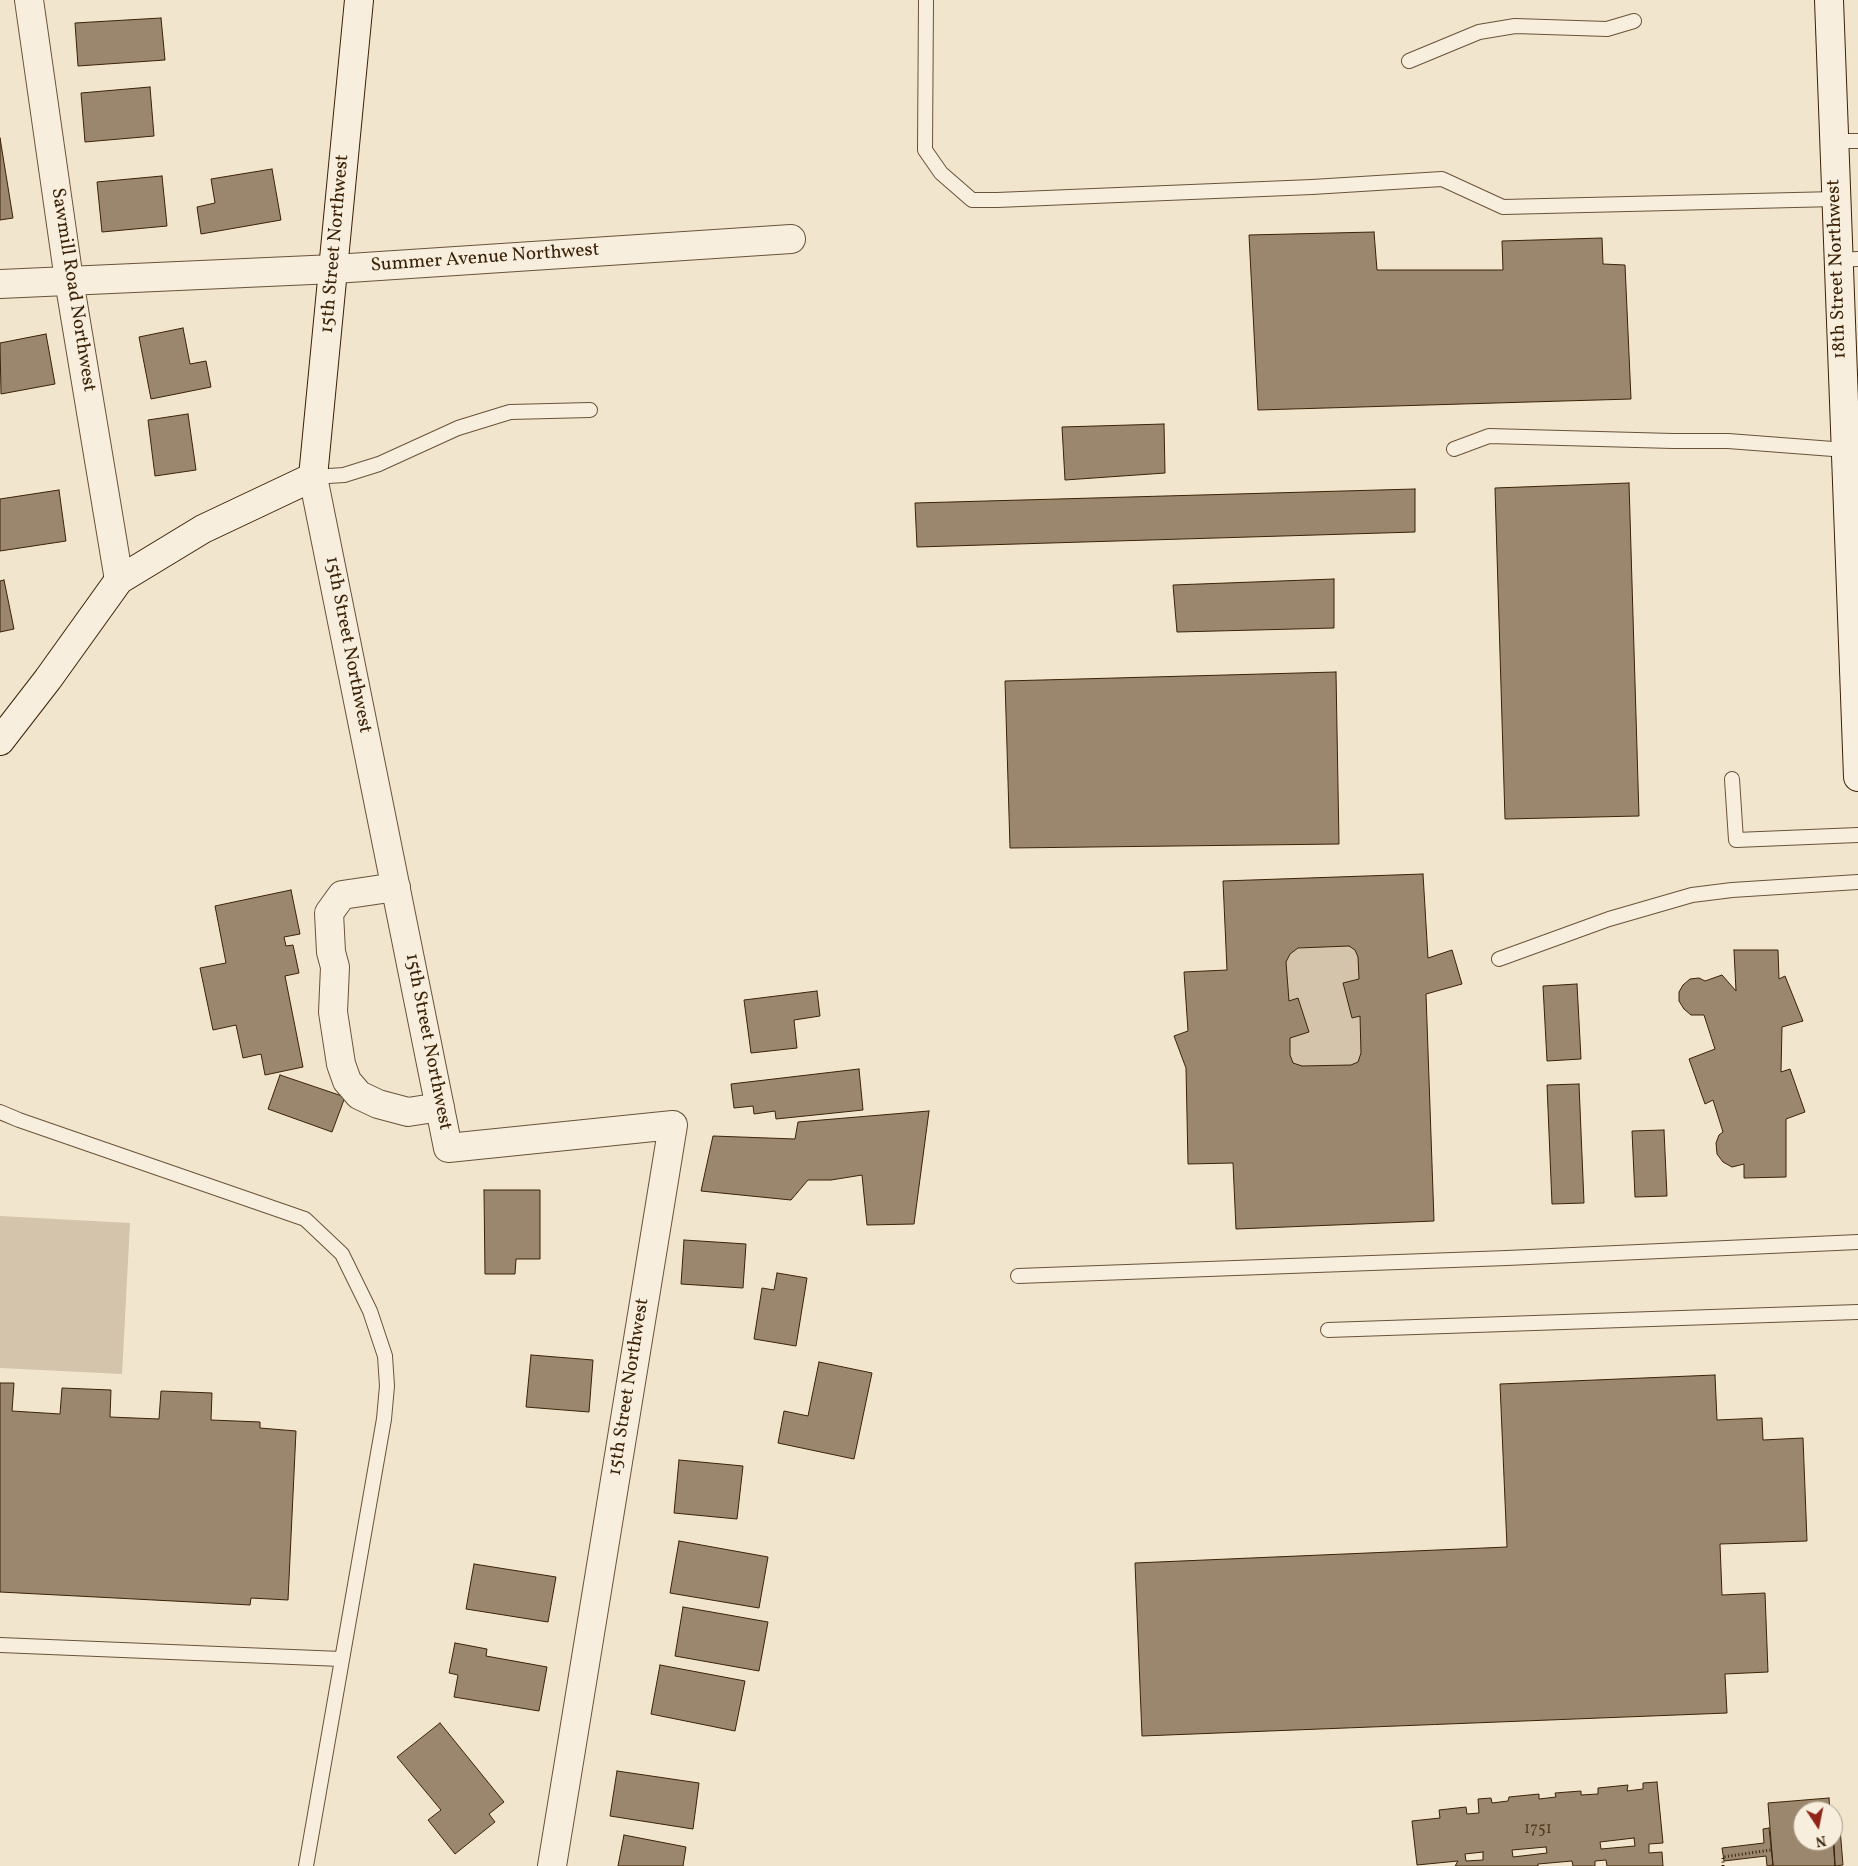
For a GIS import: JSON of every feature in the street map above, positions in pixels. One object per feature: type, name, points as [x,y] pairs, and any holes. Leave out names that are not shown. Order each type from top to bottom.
[{"type":"street","name":"Sawmill Road Northwest","points":[[29,0],[69,280],[119,580]]},
{"type":"street","name":"15th Street Northwest","points":[[359,0],[313,477],[448,1148],[673,1125],[552,1866]]},
{"type":"street","name":"18th Street Northwest","points":[[1828,0],[1846,141],[1836,199],[1848,260],[1846,450],[1858,777]]},
{"type":"street","name":"Summer Avenue Northwest","points":[[0,284],[334,269],[791,239]]},
{"type":"street","points":[[0,741],[48,679],[119,580],[203,529],[313,477]]},
{"type":"street","points":[[396,887],[342,895],[329,913],[331,952],[335,967],[333,1012],[341,1064],[347,1081],[359,1095],[378,1104],[408,1112],[440,1106]]},
{"type":"lane","points":[[926,0],[925,150],[941,173],[972,200],[1312,187],[1442,179],[1503,207],[1836,199]]},
{"type":"lane","points":[[1409,61],[1479,32],[1515,26],[1607,29],[1634,21]]},
{"type":"lane","points":[[313,477],[344,475],[379,464],[458,428],[510,412],[590,410]]},
{"type":"lane","points":[[1454,449],[1489,436],[1728,441],[1846,450]]},
{"type":"lane","points":[[1732,779],[1736,840],[1858,835]]},
{"type":"lane","points":[[1499,959],[1609,919],[1692,895],[1732,890],[1858,882]]},
{"type":"lane","points":[[0,1112],[305,1219],[342,1254],[370,1311],[385,1356],[387,1386],[384,1419],[306,1866]]},
{"type":"lane","points":[[1018,1276],[1507,1258],[1858,1242]]},
{"type":"lane","points":[[1328,1330],[1858,1312]]},
{"type":"lane","points":[[0,1645],[342,1659]]},
{"type":"path","points":[[1723,1866],[1723,1858],[1771,1850]]},
{"type":"shaded area","points":[[1349,946],[1355,950],[1358,957],[1359,979],[1343,983],[1360,1016],[1361,1053],[1358,1062],[1351,1065],[1302,1066],[1293,1063],[1290,1055],[1290,1038],[1309,1032],[1298,998],[1289,1001],[1286,962],[1290,954],[1298,948]]},
{"type":"shaded area","points":[[0,1216],[130,1223],[122,1374],[0,1368]]},
{"type":"building","points":[[161,18],[165,60],[78,66],[75,23]]},
{"type":"building","points":[[150,87],[154,136],[85,142],[81,93]]},
{"type":"building","points":[[0,138],[13,218],[0,220]]},
{"type":"building","points":[[272,169],[281,220],[201,234],[197,207],[215,203],[211,179]]},
{"type":"building","points":[[162,176],[167,226],[102,232],[97,182]]},
{"type":"building","points":[[1374,232],[1377,270],[1503,270],[1502,241],[1602,238],[1603,264],[1625,265],[1631,399],[1258,410],[1249,235]]},
{"type":"building","points":[[183,328],[190,364],[206,361],[211,387],[151,399],[139,337]]},
{"type":"building","points":[[46,334],[55,384],[1,394],[0,343]]},
{"type":"building","points":[[188,414],[196,470],[155,476],[148,420]]},
{"type":"building","points":[[1164,424],[1165,473],[1065,480],[1062,427]]},
{"type":"building","points":[[1629,483],[1639,816],[1505,819],[1495,488]]},
{"type":"building","points":[[1415,489],[1415,532],[917,547],[915,503]]},
{"type":"building","points":[[59,490],[66,541],[0,551],[0,499]]},
{"type":"building","points":[[1334,579],[1334,628],[1177,632],[1173,585]]},
{"type":"building","points":[[4,580],[14,629],[0,632],[0,581]]},
{"type":"building","points":[[1336,672],[1339,844],[1010,848],[1005,681]]},
{"type":"building","points":[[1423,874],[1428,958],[1452,950],[1462,984],[1426,994],[1434,1221],[1236,1229],[1233,1163],[1188,1164],[1186,1068],[1174,1036],[1188,1031],[1184,972],[1227,970],[1223,881]],"holes":[[[1349,946],[1355,950],[1358,957],[1359,979],[1343,983],[1352,1018],[1360,1016],[1361,1053],[1358,1062],[1351,1065],[1302,1066],[1293,1063],[1290,1055],[1290,1038],[1309,1032],[1298,998],[1289,1001],[1286,962],[1290,954],[1298,948]]]},
{"type":"building","points":[[291,890],[300,934],[284,937],[286,946],[293,945],[299,973],[285,976],[303,1067],[265,1075],[261,1054],[243,1058],[236,1025],[213,1030],[200,968],[226,963],[215,906]]},
{"type":"building","points":[[1734,950],[1778,950],[1779,979],[1785,976],[1803,1021],[1782,1027],[1781,1072],[1790,1069],[1805,1112],[1786,1119],[1786,1177],[1744,1178],[1744,1164],[1732,1167],[1723,1162],[1717,1154],[1716,1143],[1719,1135],[1723,1132],[1713,1100],[1705,1104],[1689,1059],[1715,1049],[1704,1015],[1691,1015],[1684,1009],[1679,1001],[1679,992],[1690,979],[1699,978],[1705,981],[1722,975],[1736,991]]},
{"type":"building","points":[[1577,984],[1581,1059],[1547,1061],[1543,986]]},
{"type":"building","points":[[817,991],[820,1016],[794,1020],[797,1048],[751,1053],[744,1000]]},
{"type":"building","points":[[859,1069],[863,1110],[776,1119],[775,1111],[754,1114],[753,1106],[734,1108],[731,1084]]},
{"type":"building","points":[[280,1075],[345,1097],[332,1132],[268,1109]]},
{"type":"building","points":[[1579,1084],[1584,1203],[1552,1204],[1547,1085]]},
{"type":"building","points":[[929,1111],[914,1224],[867,1225],[862,1175],[831,1180],[808,1180],[791,1200],[701,1191],[713,1136],[795,1139],[798,1122]]},
{"type":"building","points":[[1664,1130],[1667,1196],[1635,1197],[1632,1131]]},
{"type":"building","points":[[484,1190],[540,1190],[540,1259],[516,1259],[515,1274],[485,1274]]},
{"type":"building","points":[[684,1240],[746,1244],[743,1288],[681,1284]]},
{"type":"building","points":[[777,1273],[807,1278],[796,1346],[754,1339],[762,1288],[774,1290]]},
{"type":"building","points":[[531,1355],[593,1360],[589,1412],[526,1407]]},
{"type":"building","points":[[819,1362],[872,1373],[854,1459],[778,1443],[784,1411],[808,1416]]},
{"type":"building","points":[[1715,1375],[1717,1420],[1762,1418],[1763,1440],[1803,1438],[1807,1541],[1720,1544],[1722,1595],[1765,1593],[1768,1672],[1725,1674],[1727,1713],[1142,1736],[1135,1563],[1507,1547],[1500,1384]]},
{"type":"building","points":[[0,1383],[14,1383],[12,1411],[60,1414],[62,1388],[111,1390],[110,1417],[159,1419],[161,1391],[212,1393],[211,1420],[260,1422],[260,1428],[296,1431],[288,1600],[251,1598],[250,1605],[0,1592]]},
{"type":"building","points":[[679,1460],[743,1466],[737,1519],[674,1513]]},
{"type":"building","points":[[679,1541],[768,1557],[759,1608],[670,1593]]},
{"type":"building","points":[[474,1564],[556,1577],[548,1622],[466,1609]]},
{"type":"building","points":[[683,1607],[768,1622],[759,1671],[675,1656]]},
{"type":"building","points":[[455,1643],[487,1649],[486,1656],[547,1667],[539,1711],[454,1697],[458,1675],[449,1673]]},
{"type":"building","points":[[660,1665],[745,1681],[735,1731],[651,1714]]},
{"type":"building","points":[[440,1723],[504,1802],[489,1814],[495,1822],[455,1854],[428,1820],[441,1810],[397,1757]]},
{"type":"building","points":[[617,1771],[699,1783],[693,1829],[610,1816]]},
{"type":"building","points":[[1657,1782],[1663,1843],[1649,1844],[1649,1853],[1662,1852],[1663,1866],[1607,1866],[1606,1860],[1595,1861],[1595,1866],[1573,1866],[1572,1861],[1538,1864],[1538,1866],[1455,1866],[1458,1861],[1417,1865],[1412,1821],[1440,1818],[1439,1810],[1466,1807],[1467,1814],[1479,1813],[1478,1799],[1491,1798],[1492,1803],[1508,1801],[1509,1797],[1539,1794],[1539,1799],[1556,1797],[1555,1793],[1581,1791],[1581,1795],[1598,1794],[1598,1788],[1628,1785],[1627,1791],[1643,1789],[1643,1783]],"holes":[[[1634,1838],[1635,1846],[1601,1849],[1600,1842]],[[1546,1847],[1547,1853],[1513,1857],[1512,1850]],[[1483,1852],[1483,1860],[1466,1861],[1465,1854]]]},
{"type":"building","points":[[1829,1798],[1829,1801],[1793,1801],[1793,1851],[1834,1851],[1835,1866],[1773,1866],[1768,1803]]},
{"type":"building","points":[[1769,1828],[1773,1865],[1767,1866],[1766,1856],[1724,1861],[1722,1848],[1764,1843],[1763,1829]]},
{"type":"building","points":[[624,1835],[686,1847],[683,1866],[618,1866]]},
{"type":"building","points":[[1834,1851],[1842,1851],[1843,1865],[1835,1866]]}]
